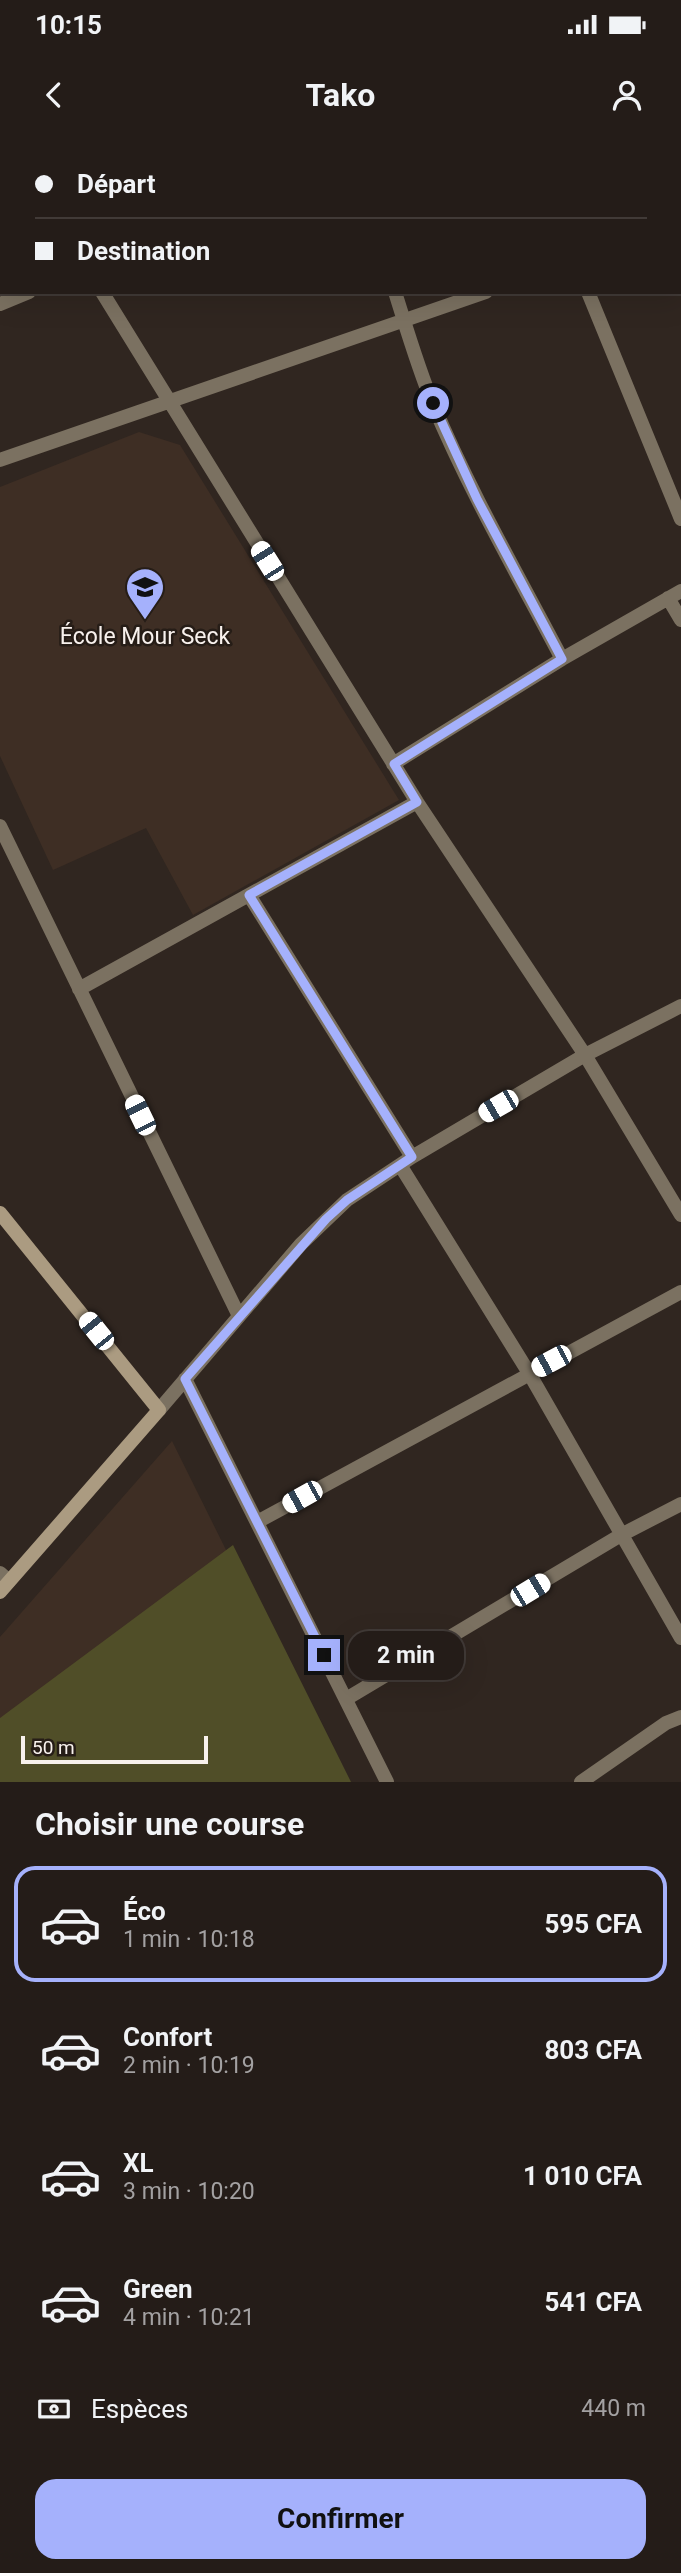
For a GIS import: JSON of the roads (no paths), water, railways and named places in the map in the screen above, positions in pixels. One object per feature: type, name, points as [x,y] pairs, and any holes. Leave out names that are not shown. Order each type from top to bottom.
[{"type":"street","points":[[0,304],[24,294]]},
{"type":"street","points":[[103,294],[417,802],[585,1055],[681,1215]]},
{"type":"street","points":[[395,294],[443,428],[477,499],[562,659]]},
{"type":"street","points":[[0,460],[480,294]]},
{"type":"street","points":[[589,294],[681,519]]},
{"type":"street","points":[[394,764],[562,659],[675,595],[681,620]]},
{"type":"street","points":[[79,989],[417,802]]},
{"type":"street","points":[[0,826],[239,1316]]},
{"type":"street","points":[[249,895],[681,1638]]},
{"type":"street","points":[[3,1582],[159,1410],[326,1219],[347,1200],[406,1161],[585,1055],[681,1006]]},
{"type":"street","points":[[0,1213],[159,1410]]},
{"type":"street","points":[[257,1522],[681,1292]]},
{"type":"street","points":[[185,1379],[387,1782]]},
{"type":"street","points":[[346,1699],[621,1535],[681,1504]]},
{"type":"street","points":[[581,1782],[666,1723],[681,1717]]},
{"type":"place","name":"École Mour Seck","points":[[145,621]]}]
